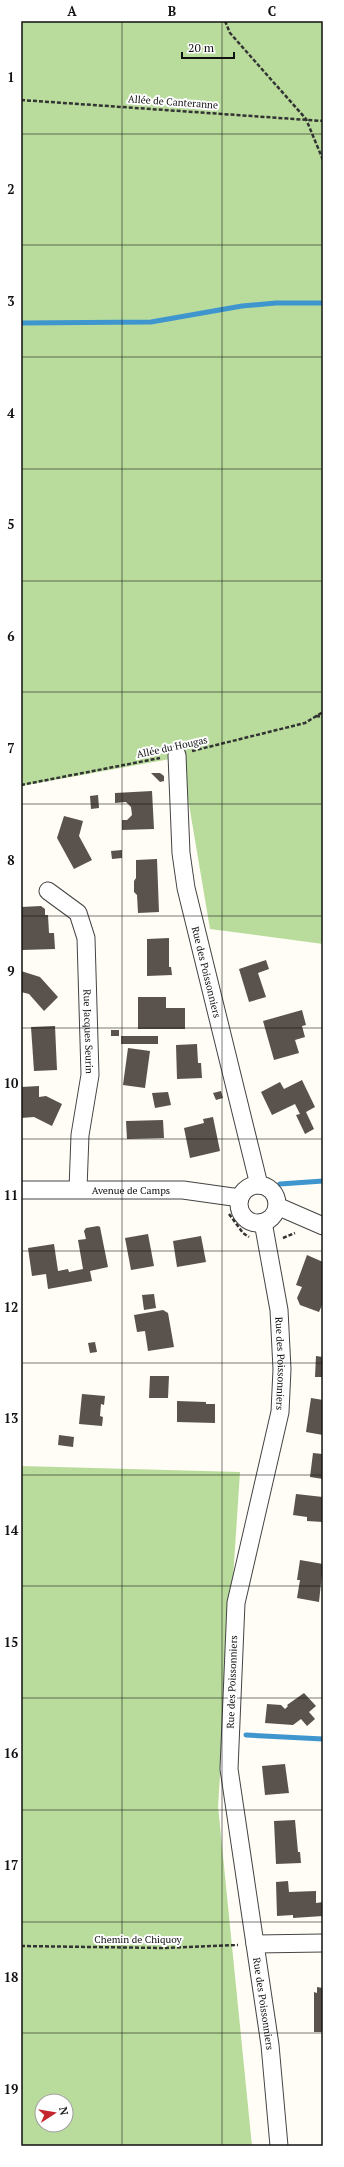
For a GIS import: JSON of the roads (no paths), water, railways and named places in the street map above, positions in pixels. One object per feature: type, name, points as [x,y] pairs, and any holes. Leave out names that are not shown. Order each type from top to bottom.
[{"type":"street","name":"Rue des Poissonniers","points":[[177,755],[181,853],[186,888],[259,1185]]},
{"type":"street","name":"Rue Jacques Seurin","points":[[48,891],[78,912],[86,938],[90,1075],[80,1135],[78,1189]]},
{"type":"street","points":[[259,1185],[270,1189],[274,1194],[277,1206],[271,1218],[263,1222],[253,1222],[243,1215],[240,1210],[240,1198],[247,1189],[259,1185]]},
{"type":"street","name":"Avenue de Camps","points":[[21,1190],[183,1190],[240,1198]]},
{"type":"street","points":[[277,1206],[323,1226]]},
{"type":"street","name":"Rue des Poissonniers","points":[[263,1222],[279,1310],[282,1369],[280,1412],[236,1604],[229,1769],[270,2045],[279,2146]]},
{"type":"street","points":[[255,1944],[323,1942]]},
{"type":"waterway","points":[[21,323],[151,322],[242,306],[276,303],[323,303]]},
{"type":"waterway","points":[[280,1184],[323,1181]]},
{"type":"waterway","points":[[246,1735],[323,1739]]}]
